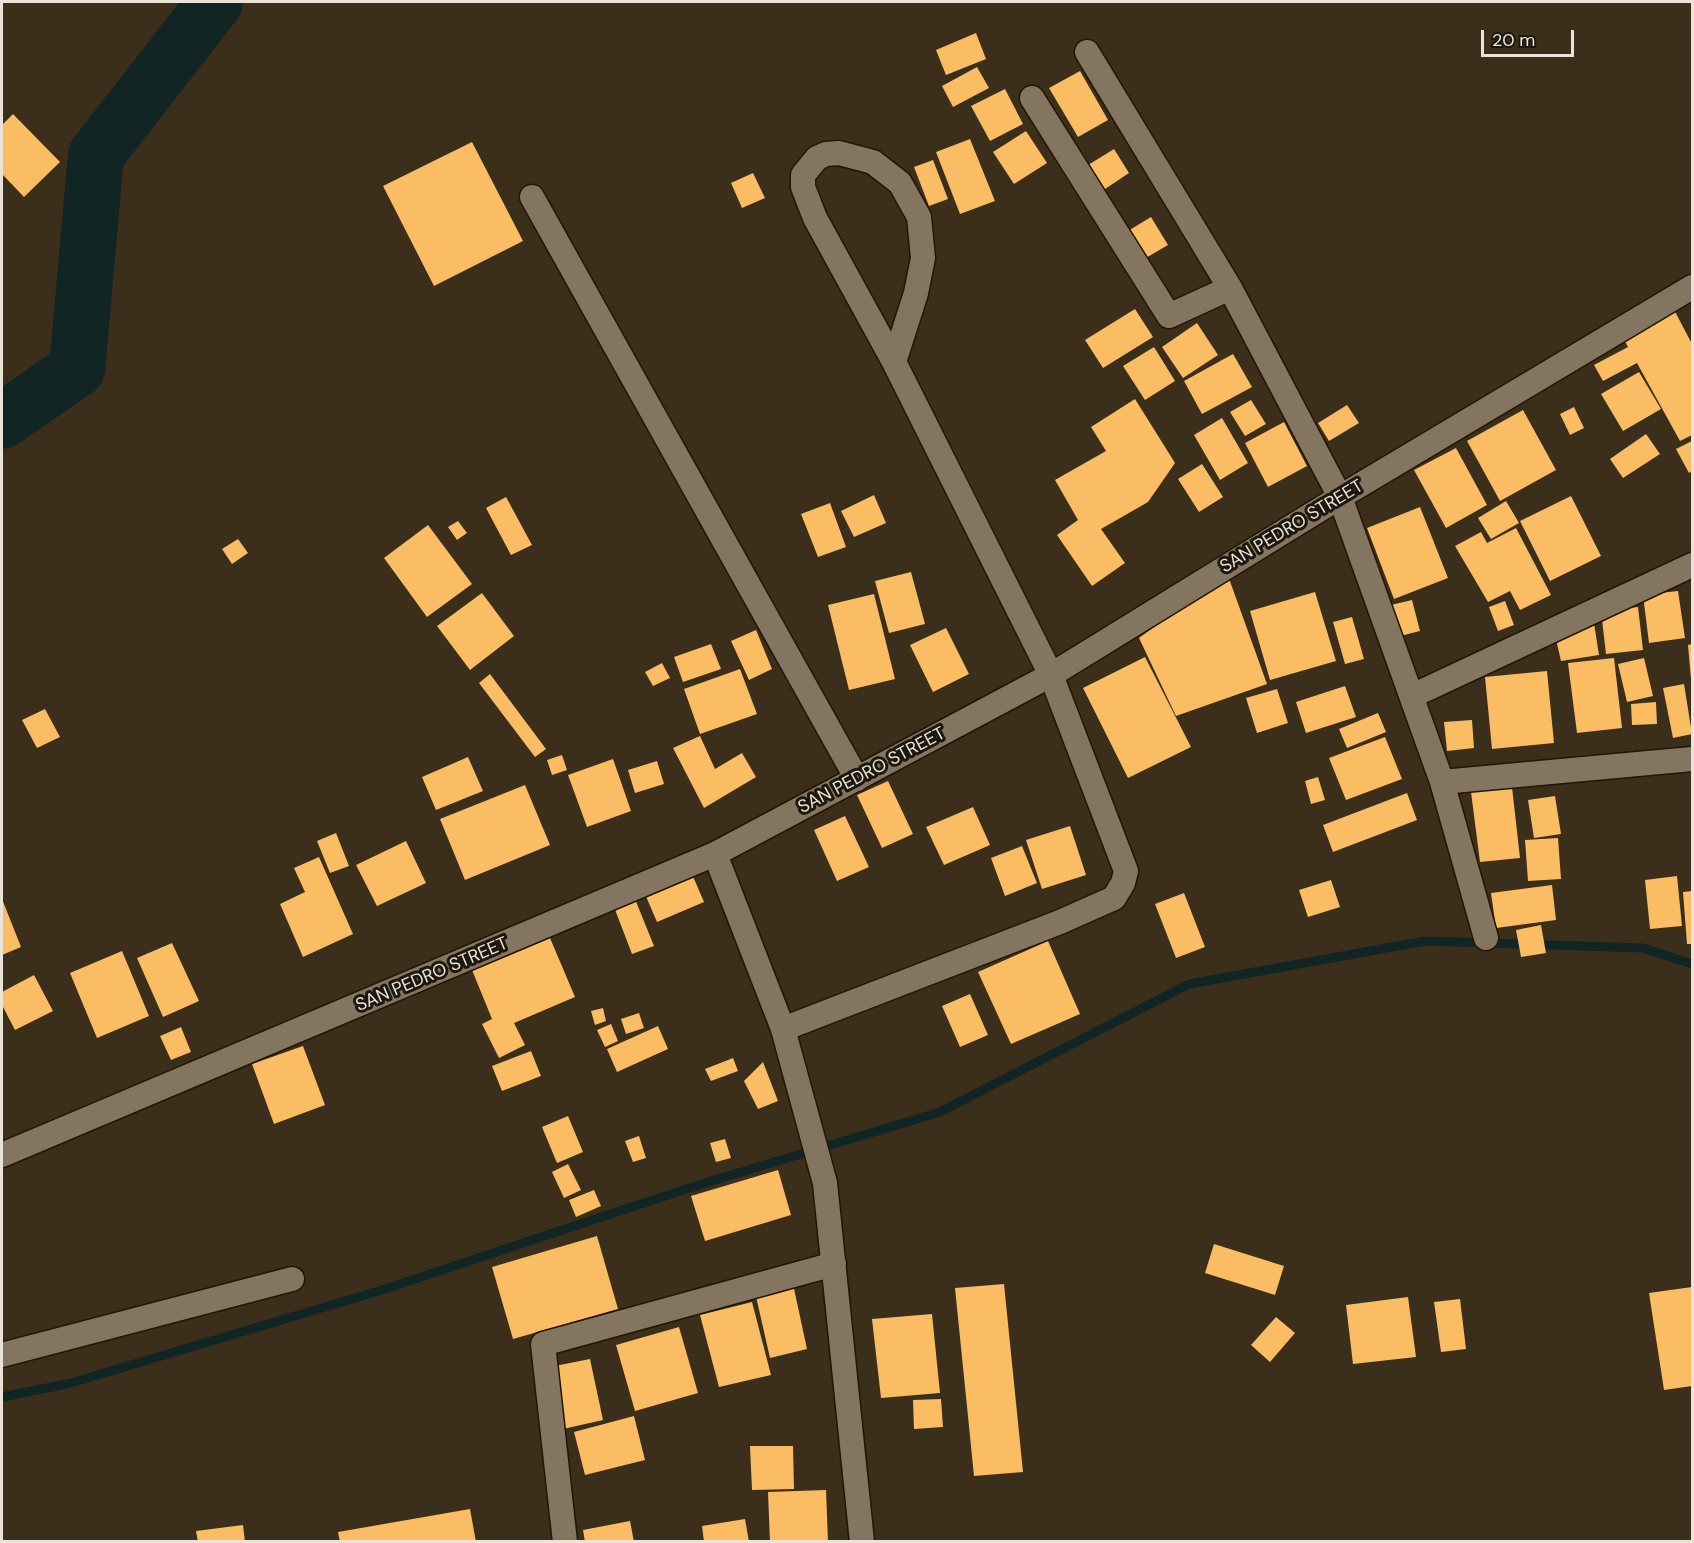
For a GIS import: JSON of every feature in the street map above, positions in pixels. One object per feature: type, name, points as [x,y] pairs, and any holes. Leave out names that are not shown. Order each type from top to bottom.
[{"type":"street","points":[[1087,52],[1230,288],[1340,497],[1442,782],[1486,938]]},
{"type":"street","points":[[1032,98],[1169,316],[1230,288]]},
{"type":"street","points":[[783,1029],[1060,922],[1114,898],[1124,883],[1125,871],[1051,675],[894,362],[815,218],[803,187],[803,175],[817,158],[826,154],[839,153],[873,162],[900,183],[919,217],[923,258],[916,293],[894,362]]},
{"type":"street","points":[[532,197],[857,779]]},
{"type":"street","name":"SAN PEDRO STREET","points":[[2,1155],[715,854],[1051,675],[1340,497],[1692,287]]},
{"type":"street","points":[[1412,696],[1692,565]]},
{"type":"street","points":[[1442,782],[1692,759]]},
{"type":"street","points":[[715,854],[783,1029],[825,1183],[862,1542]]},
{"type":"street","points":[[565,1542],[543,1344],[834,1264]]},
{"type":"street","points":[[2,1355],[292,1279]]},
{"type":"building","points":[[976,33],[986,59],[946,75],[936,50]]},
{"type":"building","points":[[977,67],[989,88],[953,107],[942,86]]},
{"type":"building","points":[[1080,71],[1108,120],[1078,137],[1049,88]]},
{"type":"building","points":[[1005,89],[1023,124],[990,141],[971,106]]},
{"type":"building","points":[[13,114],[60,162],[24,197],[2,174],[2,125]]},
{"type":"building","points":[[1026,131],[1047,163],[1014,184],[993,152]]},
{"type":"building","points":[[970,139],[995,201],[960,214],[936,152]]},
{"type":"building","points":[[472,142],[523,241],[434,286],[383,186]]},
{"type":"building","points":[[1114,149],[1129,173],[1096,195],[1080,170]]},
{"type":"building","points":[[933,160],[948,199],[929,206],[914,167]]},
{"type":"building","points":[[753,173],[765,198],[742,208],[731,183]]},
{"type":"building","points":[[1151,217],[1168,245],[1144,259],[1128,231]]},
{"type":"building","points":[[1671,304],[1692,344],[1692,435],[1680,441],[1637,363],[1603,381],[1594,365],[1628,347],[1620,332]]},
{"type":"building","points":[[1135,309],[1153,337],[1103,368],[1085,340]]},
{"type":"building","points":[[1197,323],[1218,355],[1183,378],[1162,347]]},
{"type":"building","points":[[1154,347],[1175,381],[1145,400],[1123,366]]},
{"type":"building","points":[[1233,354],[1252,387],[1202,414],[1184,381]]},
{"type":"building","points":[[1639,372],[1661,409],[1623,431],[1601,394]]},
{"type":"building","points":[[1135,399],[1175,463],[1148,502],[1101,529],[1125,563],[1092,586],[1057,535],[1078,520],[1055,480],[1106,451],[1091,427]]},
{"type":"building","points":[[1251,400],[1266,424],[1245,436],[1230,412]]},
{"type":"building","points":[[1347,405],[1359,423],[1329,441],[1318,423]]},
{"type":"building","points":[[1574,407],[1584,428],[1570,435],[1560,414]]},
{"type":"building","points":[[1523,410],[1556,470],[1500,501],[1467,441]]},
{"type":"building","points":[[1222,418],[1248,463],[1220,480],[1194,435]]},
{"type":"building","points":[[1284,422],[1307,466],[1268,487],[1245,443]]},
{"type":"building","points":[[1646,434],[1660,454],[1623,478],[1610,459]]},
{"type":"building","points":[[1692,441],[1692,471],[1689,473],[1676,449]]},
{"type":"building","points":[[1456,448],[1487,505],[1446,528],[1414,470]]},
{"type":"building","points":[[1202,464],[1223,497],[1199,512],[1178,479]]},
{"type":"building","points":[[874,495],[886,523],[854,537],[841,511]]},
{"type":"building","points":[[1571,496],[1601,556],[1550,581],[1520,521]]},
{"type":"building","points":[[506,497],[532,545],[511,555],[486,508]]},
{"type":"building","points":[[1506,501],[1519,523],[1491,539],[1478,518]]},
{"type":"building","points":[[830,503],[846,547],[818,557],[801,514]]},
{"type":"building","points":[[1420,507],[1448,578],[1394,599],[1367,528]]},
{"type":"building","points":[[458,521],[467,533],[457,540],[448,527]]},
{"type":"building","points":[[428,525],[472,584],[427,617],[384,558]]},
{"type":"building","points":[[1516,528],[1551,595],[1520,610],[1510,591],[1488,602],[1455,546],[1481,532],[1487,543]]},
{"type":"building","points":[[238,539],[248,553],[232,564],[222,549]]},
{"type":"building","points":[[911,572],[925,624],[889,633],[875,581]]},
{"type":"building","points":[[1227,573],[1267,684],[1176,716],[1139,638]]},
{"type":"building","points":[[1678,591],[1685,638],[1649,643],[1643,595]]},
{"type":"building","points":[[1315,592],[1336,661],[1270,680],[1250,611]]},
{"type":"building","points":[[482,593],[514,636],[470,670],[437,626]]},
{"type":"building","points":[[874,594],[895,679],[849,690],[828,605]]},
{"type":"building","points":[[1412,600],[1420,631],[1400,636],[1391,605]]},
{"type":"building","points":[[1505,601],[1514,625],[1498,631],[1489,607]]},
{"type":"building","points":[[1638,607],[1643,650],[1606,654],[1601,611]]},
{"type":"building","points":[[1352,617],[1364,659],[1345,664],[1333,622]]},
{"type":"building","points":[[1593,617],[1599,655],[1561,661],[1556,639]]},
{"type":"building","points":[[946,628],[969,674],[933,692],[910,645]]},
{"type":"building","points":[[756,630],[772,669],[749,680],[731,641]]},
{"type":"building","points":[[711,644],[721,669],[683,682],[674,657]]},
{"type":"building","points":[[1692,644],[1692,679],[1691,679],[1688,645]]},
{"type":"building","points":[[1145,657],[1191,747],[1128,778],[1083,688]]},
{"type":"building","points":[[1614,658],[1622,728],[1577,733],[1568,663]]},
{"type":"building","points":[[1644,658],[1653,696],[1627,702],[1618,664]]},
{"type":"building","points":[[662,663],[670,678],[653,686],[645,672]]},
{"type":"building","points":[[740,669],[757,714],[700,734],[684,689]]},
{"type":"building","points":[[1547,671],[1554,743],[1492,749],[1485,677]]},
{"type":"building","points":[[490,674],[546,749],[535,757],[479,683]]},
{"type":"building","points":[[1684,684],[1692,734],[1673,738],[1663,688]]},
{"type":"building","points":[[1345,686],[1356,717],[1306,733],[1296,702]]},
{"type":"building","points":[[1277,689],[1288,723],[1257,733],[1246,698]]},
{"type":"building","points":[[1656,702],[1657,724],[1632,725],[1631,704]]},
{"type":"building","points":[[45,709],[60,737],[37,748],[22,720]]},
{"type":"building","points":[[1378,713],[1386,732],[1347,748],[1339,729]]},
{"type":"building","points":[[1472,720],[1474,748],[1447,751],[1444,722]]},
{"type":"building","points":[[700,736],[715,769],[742,753],[756,777],[704,808],[673,748]]},
{"type":"building","points":[[1385,737],[1402,779],[1346,800],[1329,758]]},
{"type":"building","points":[[562,755],[567,770],[552,775],[547,760]]},
{"type":"building","points":[[468,757],[483,791],[436,810],[422,777]]},
{"type":"building","points":[[613,759],[631,811],[587,827],[568,775]]},
{"type":"building","points":[[657,761],[664,784],[635,793],[628,770]]},
{"type":"building","points":[[1318,777],[1325,800],[1311,804],[1305,781]]},
{"type":"building","points":[[888,781],[913,834],[882,848],[857,795]]},
{"type":"building","points":[[525,785],[550,845],[465,880],[440,819]]},
{"type":"building","points":[[1512,787],[1520,858],[1480,862],[1471,792]]},
{"type":"building","points":[[1407,793],[1417,820],[1333,852],[1323,825]]},
{"type":"building","points":[[1555,796],[1561,834],[1534,838],[1528,800]]},
{"type":"building","points":[[973,807],[990,845],[944,865],[926,827]]},
{"type":"building","points":[[845,816],[869,867],[837,881],[814,830]]},
{"type":"building","points":[[1070,826],[1086,875],[1042,889],[1026,840]]},
{"type":"building","points":[[336,833],[349,866],[330,873],[317,841]]},
{"type":"building","points":[[1558,838],[1561,879],[1528,881],[1525,840]]},
{"type":"building","points":[[406,841],[426,883],[377,906],[356,865]]},
{"type":"building","points":[[1022,846],[1037,883],[1005,896],[991,858]]},
{"type":"building","points":[[319,857],[353,934],[303,957],[280,904],[305,892],[294,868]]},
{"type":"building","points":[[689,867],[704,902],[657,922],[642,887]]},
{"type":"building","points":[[1677,876],[1682,926],[1650,929],[1645,880]]},
{"type":"building","points":[[1331,880],[1340,907],[1308,917],[1299,890]]},
{"type":"building","points":[[1552,885],[1556,920],[1496,928],[1491,893]]},
{"type":"building","points":[[1692,891],[1692,944],[1687,944],[1683,892]]},
{"type":"building","points":[[1184,893],[1205,947],[1176,958],[1155,904]]},
{"type":"building","points":[[2,899],[21,947],[2,955]]},
{"type":"building","points":[[635,899],[654,946],[632,954],[614,907]]},
{"type":"building","points":[[1541,925],[1546,953],[1521,957],[1516,930]]},
{"type":"building","points":[[550,938],[575,997],[514,1023],[525,1045],[499,1058],[482,1024],[492,1019],[472,970]]},
{"type":"building","points":[[1048,941],[1080,1014],[1011,1044],[978,972]]},
{"type":"building","points":[[172,943],[199,1001],[163,1017],[137,958]]},
{"type":"building","points":[[122,951],[149,1016],[97,1038],[70,973]]},
{"type":"building","points":[[34,975],[53,1011],[15,1030],[2,1005],[2,992]]},
{"type":"building","points":[[970,994],[988,1035],[960,1047],[942,1006]]},
{"type":"building","points":[[603,1008],[606,1021],[595,1025],[591,1011]]},
{"type":"building","points":[[639,1013],[644,1028],[626,1034],[621,1019]]},
{"type":"building","points":[[611,1024],[618,1041],[605,1047],[597,1030]]},
{"type":"building","points":[[658,1026],[668,1049],[617,1072],[607,1049]]},
{"type":"building","points":[[181,1027],[191,1052],[171,1060],[160,1036]]},
{"type":"building","points":[[303,1046],[325,1105],[274,1124],[252,1064]]},
{"type":"building","points":[[531,1051],[541,1076],[502,1091],[492,1066]]},
{"type":"building","points":[[733,1058],[738,1071],[711,1081],[705,1069]]},
{"type":"building","points":[[763,1062],[778,1101],[758,1109],[744,1081]]},
{"type":"building","points":[[568,1116],[583,1152],[557,1163],[542,1127]]},
{"type":"building","points":[[639,1136],[646,1158],[633,1162],[625,1141]]},
{"type":"building","points":[[725,1139],[731,1158],[716,1162],[710,1143]]},
{"type":"building","points":[[568,1164],[581,1190],[564,1198],[552,1172]]},
{"type":"building","points":[[778,1170],[791,1215],[705,1241],[691,1196]]},
{"type":"building","points":[[594,1190],[601,1206],[576,1217],[569,1200]]},
{"type":"building","points":[[597,1236],[618,1309],[513,1339],[492,1267]]},
{"type":"building","points":[[1214,1244],[1284,1266],[1275,1295],[1205,1273]]},
{"type":"building","points":[[793,1284],[807,1349],[770,1358],[755,1292]]},
{"type":"building","points":[[1004,1284],[1023,1472],[974,1476],[955,1288]]},
{"type":"building","points":[[1692,1287],[1692,1386],[1664,1390],[1649,1293]]},
{"type":"building","points":[[1408,1297],[1416,1357],[1353,1364],[1346,1305]]},
{"type":"building","points":[[1460,1299],[1466,1349],[1441,1352],[1434,1302]]},
{"type":"building","points":[[752,1302],[771,1375],[719,1387],[700,1315]]},
{"type":"building","points":[[932,1314],[940,1393],[881,1398],[872,1319]]},
{"type":"building","points":[[1276,1317],[1295,1333],[1270,1362],[1251,1345]]},
{"type":"building","points":[[679,1327],[698,1393],[635,1411],[616,1345]]},
{"type":"building","points":[[590,1359],[603,1420],[563,1429],[550,1367]]},
{"type":"building","points":[[941,1399],[943,1427],[914,1429],[913,1400]]},
{"type":"building","points":[[634,1416],[645,1460],[585,1475],[574,1432]]},
{"type":"building","points":[[750,1446],[793,1446],[794,1489],[752,1490]]},
{"type":"building","points":[[826,1490],[828,1542],[770,1542],[768,1492]]},
{"type":"building","points":[[470,1509],[476,1542],[340,1542],[338,1532]]},
{"type":"building","points":[[745,1519],[749,1542],[704,1542],[702,1526]]},
{"type":"building","points":[[630,1521],[634,1542],[585,1542],[583,1530]]},
{"type":"building","points":[[243,1525],[245,1542],[198,1542],[196,1531]]},
{"type":"waterway","points":[[2,421],[77,369],[96,155],[215,2]]},
{"type":"waterway","points":[[2,1397],[71,1383],[385,1289],[695,1186],[940,1112],[1189,984],[1425,941],[1643,948],[1692,964]]}]
